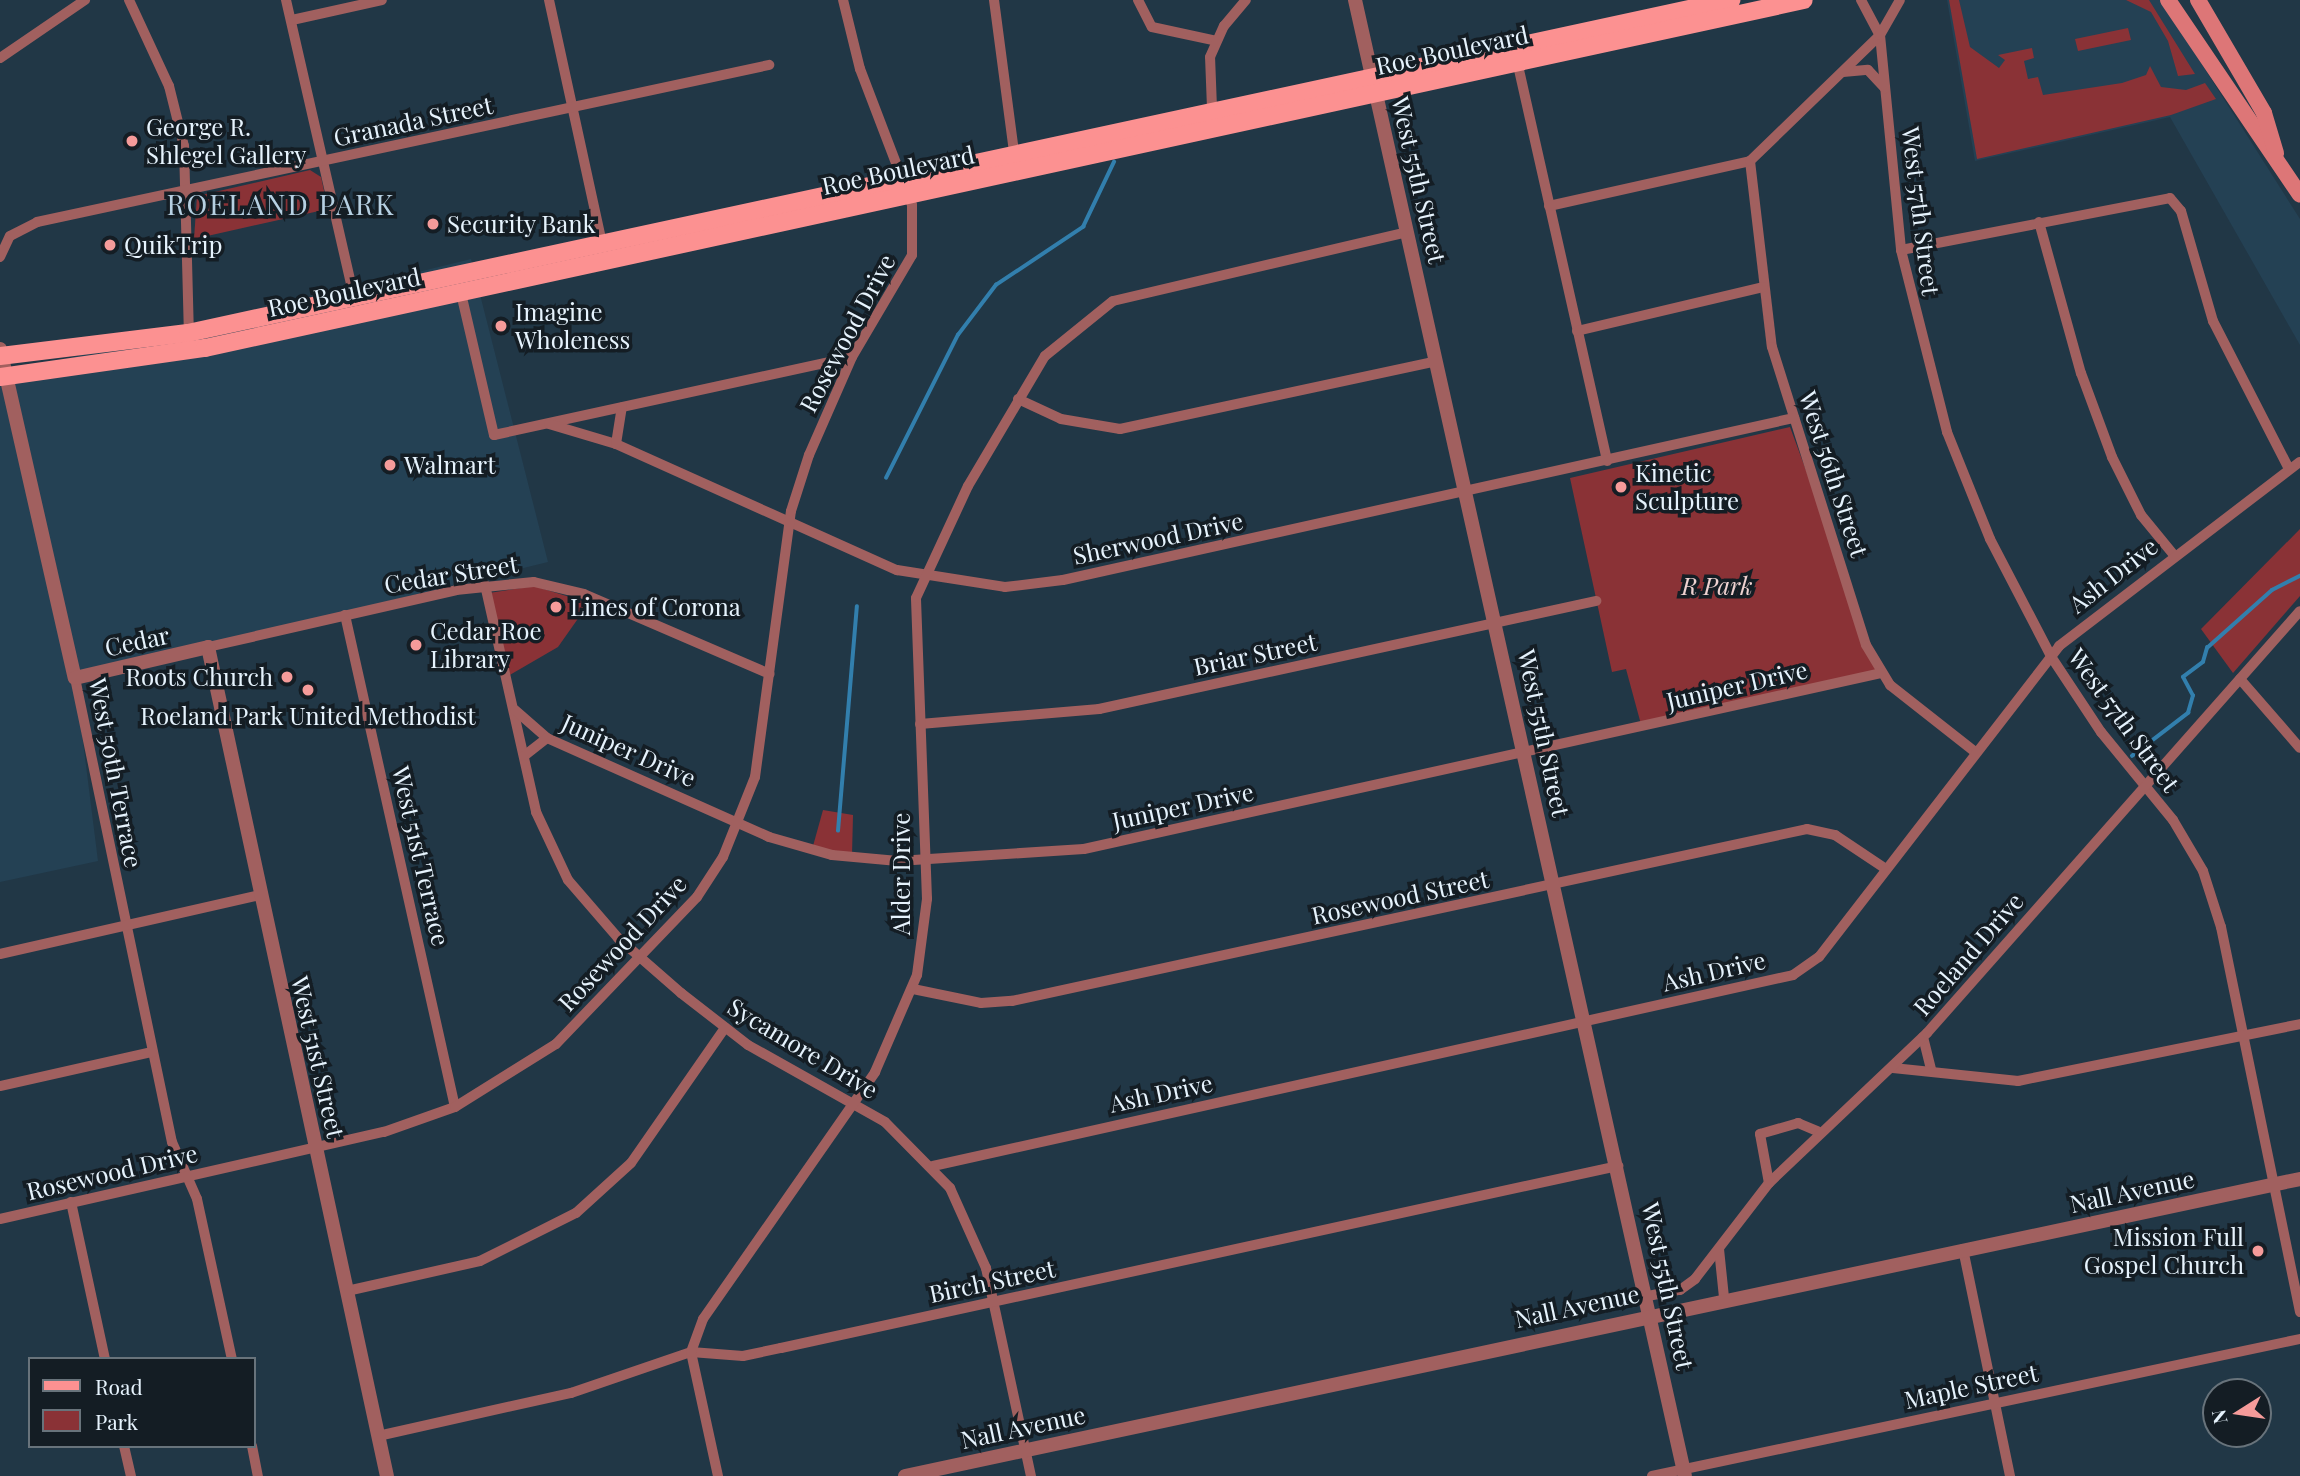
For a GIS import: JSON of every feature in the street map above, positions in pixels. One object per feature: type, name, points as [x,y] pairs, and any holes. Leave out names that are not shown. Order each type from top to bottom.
[{"type":"main road","name":"Roe Boulevard","points":[[3,377],[190,342],[903,187],[1374,82],[1681,5],[1731,0]]},
{"type":"main road","name":"Roe Boulevard","points":[[1016,162],[1212,108],[1517,61],[1804,0]]},
{"type":"main road","points":[[2168,0],[2300,195]]},
{"type":"main road","points":[[2198,0],[2264,113],[2278,161]]},
{"type":"main road","name":"Roe Boulevard","points":[[0,354],[190,342]]},
{"type":"street","points":[[0,58],[85,0]]},
{"type":"street","points":[[129,0],[175,106],[186,192],[190,342]]},
{"type":"street","points":[[286,0],[356,306]]},
{"type":"street","points":[[292,20],[382,0]]},
{"type":"street","points":[[549,0],[604,252]]},
{"type":"street","name":"Rosewood Drive","points":[[0,1219],[315,1147],[455,1107],[555,1044],[641,959],[697,897],[738,823],[755,777],[790,524],[808,455],[852,357],[912,256],[915,226],[843,0]]},
{"type":"street","points":[[994,0],[1016,162]]},
{"type":"street","points":[[1138,0],[1152,27],[1217,41]]},
{"type":"street","points":[[1212,108],[1208,68],[1217,41],[1246,0]]},
{"type":"street","name":"West 55th Street","points":[[1355,0],[1648,1296],[1684,1472]]},
{"type":"street","name":"West 57th Street","points":[[1861,0],[1880,35],[1901,250],[1947,432],[1990,539],[2052,658],[2203,871],[2243,1036],[2300,1312]]},
{"type":"street","points":[[1549,206],[1750,161],[1880,35],[1900,0]]},
{"type":"street","points":[[1517,61],[1606,461]]},
{"type":"street","name":"Granada Street","points":[[0,257],[22,227],[769,65]]},
{"type":"street","points":[[1840,73],[1868,70],[1886,89]]},
{"type":"street","name":"West 56th Street","points":[[1750,161],[1763,287],[1794,418],[1881,673]]},
{"type":"street","points":[[1901,250],[2170,198],[2181,211],[2213,321],[2288,467]]},
{"type":"street","points":[[2039,222],[2081,373],[2112,457],[2141,515],[2173,554]]},
{"type":"street","name":"Alder Drive","points":[[691,1352],[703,1319],[884,1057],[913,989],[924,931],[926,860],[916,598],[923,577],[1018,399],[1062,338],[1113,301],[1408,232]]},
{"type":"street","points":[[458,284],[494,435],[852,357]]},
{"type":"street","points":[[1577,331],[1763,287]]},
{"type":"street","name":"West 50th Terrace","points":[[0,354],[3,377],[75,678],[152,1052],[184,1177],[197,1199],[232,1357]]},
{"type":"street","points":[[1018,399],[1060,419],[1120,429],[1437,361]]},
{"type":"street","points":[[616,444],[622,407]]},
{"type":"street","name":"Sherwood Drive","points":[[549,424],[616,444],[790,524],[923,577],[1027,586],[1466,493],[1794,418]]},
{"type":"street","name":"Ash Drive","points":[[933,1166],[1793,975],[1819,957],[1975,752],[2052,658],[2173,554],[2288,467],[2300,462]]},
{"type":"street","name":"Cedar Street","points":[[208,647],[485,585],[534,582],[571,589],[770,674]]},
{"type":"street","name":"Sycamore Drive","points":[[485,585],[537,812],[568,880],[641,959],[725,1028],[901,1134],[933,1166],[977,1238],[1031,1476]]},
{"type":"street","name":"Briar Street","points":[[920,724],[1099,709],[1596,601]]},
{"type":"street","name":"Roeland Drive","points":[[1648,1296],[1680,1290],[1719,1249],[1769,1182],[1817,1131],[1893,1068],[1923,1037],[2300,611]]},
{"type":"street","name":"West 51st Terrace","points":[[345,615],[455,1107]]},
{"type":"street","name":"Cedar","points":[[75,678],[208,647]]},
{"type":"street","name":"West 51st Street","points":[[208,647],[259,895],[387,1476]]},
{"type":"street","points":[[1881,673],[1975,752]]},
{"type":"street","name":"Juniper Drive","points":[[515,710],[547,738],[738,823],[832,855],[926,860],[1084,849],[1881,673]]},
{"type":"street","points":[[2240,679],[2300,748]]},
{"type":"street","points":[[524,757],[547,738]]},
{"type":"street","name":"Rosewood Street","points":[[913,989],[981,1003],[1012,1001],[1807,829],[1835,835],[1886,869]]},
{"type":"street","points":[[0,954],[259,895]]},
{"type":"street","points":[[1893,1068],[1931,1070],[2018,1082],[2300,1024]]},
{"type":"street","points":[[347,1291],[480,1261],[576,1213],[631,1163],[725,1028]]},
{"type":"street","points":[[1923,1037],[1931,1070]]},
{"type":"street","points":[[0,1086],[152,1052]]},
{"type":"street","points":[[1769,1182],[1760,1134],[1798,1123],[1817,1131]]},
{"type":"street","name":"Birch Street","points":[[378,1436],[570,1394],[691,1352],[743,1356],[1618,1166]]},
{"type":"street","name":"Nall Avenue","points":[[905,1476],[1724,1297],[2300,1179]]},
{"type":"street","points":[[71,1202],[105,1357]]},
{"type":"street","points":[[1719,1249],[1724,1297]]},
{"type":"street","points":[[1963,1249],[2010,1476]]},
{"type":"street","name":"Maple Street","points":[[1652,1476],[1684,1472],[1995,1402],[2300,1339]]},
{"type":"street","points":[[691,1352],[718,1476]]},
{"type":"street","points":[[124,1448],[131,1476]]},
{"type":"street","points":[[252,1448],[258,1476]]},
{"type":"shaded area","points":[[1947,0],[2161,0],[2300,219],[2300,345],[2170,117],[1975,161]]},
{"type":"shaded area","points":[[471,259],[548,562],[75,678],[98,861],[0,882],[0,375]]},
{"type":"green space","points":[[1949,0],[1959,0],[1970,47],[1999,68],[2005,60],[1998,55],[2032,48],[2034,58],[2024,61],[2028,79],[2038,77],[2043,95],[2122,83],[2146,75],[2150,66],[2161,87],[2186,90],[2205,83],[2216,99],[2171,115],[1977,159]]},
{"type":"green space","points":[[2126,0],[2149,0],[2195,74],[2178,76],[2168,41],[2151,12]]},
{"type":"green space","points":[[2128,28],[2131,40],[2078,51],[2075,39]]},
{"type":"green space","points":[[310,170],[321,177],[328,209],[194,239],[197,196]]},
{"type":"green space","name":"R Park","points":[[1790,427],[1881,673],[1642,728],[1626,669],[1612,672],[1570,478]]},
{"type":"green space","points":[[2300,529],[2300,596],[2233,673],[2201,629]]},
{"type":"green space","points":[[534,586],[589,603],[558,647],[508,676],[489,593]]},
{"type":"green space","points":[[823,810],[853,815],[852,855],[813,846]]},
{"type":"waterway","points":[[886,478],[958,335],[996,285],[1083,227],[1114,162]]},
{"type":"waterway","points":[[2132,756],[2188,713],[2193,696],[2183,677],[2203,662],[2207,648],[2272,590],[2300,576]]},
{"type":"waterway","points":[[838,831],[857,607]]},
{"type":"place","name":"George R. Shlegel Gallery","points":[[132,141]]},
{"type":"place","name":"Security Bank","points":[[433,224]]},
{"type":"place","name":"QuikTrip","points":[[110,245]]},
{"type":"place","name":"Imagine Wholeness","points":[[501,326]]},
{"type":"place","name":"Walmart","points":[[390,465]]},
{"type":"place","name":"Kinetic Sculpture","points":[[1621,487]]},
{"type":"place","name":"Lines of Corona","points":[[556,607]]},
{"type":"place","name":"Cedar Roe Library","points":[[416,645]]},
{"type":"place","name":"Roots Church","points":[[287,677]]},
{"type":"place","name":"Roeland Park United Methodist","points":[[308,690]]},
{"type":"place","name":"Mission Full Gospel Church","points":[[2258,1251]]},
{"type":"district","name":"ROELAND PARK","points":[[281,204]]}]
